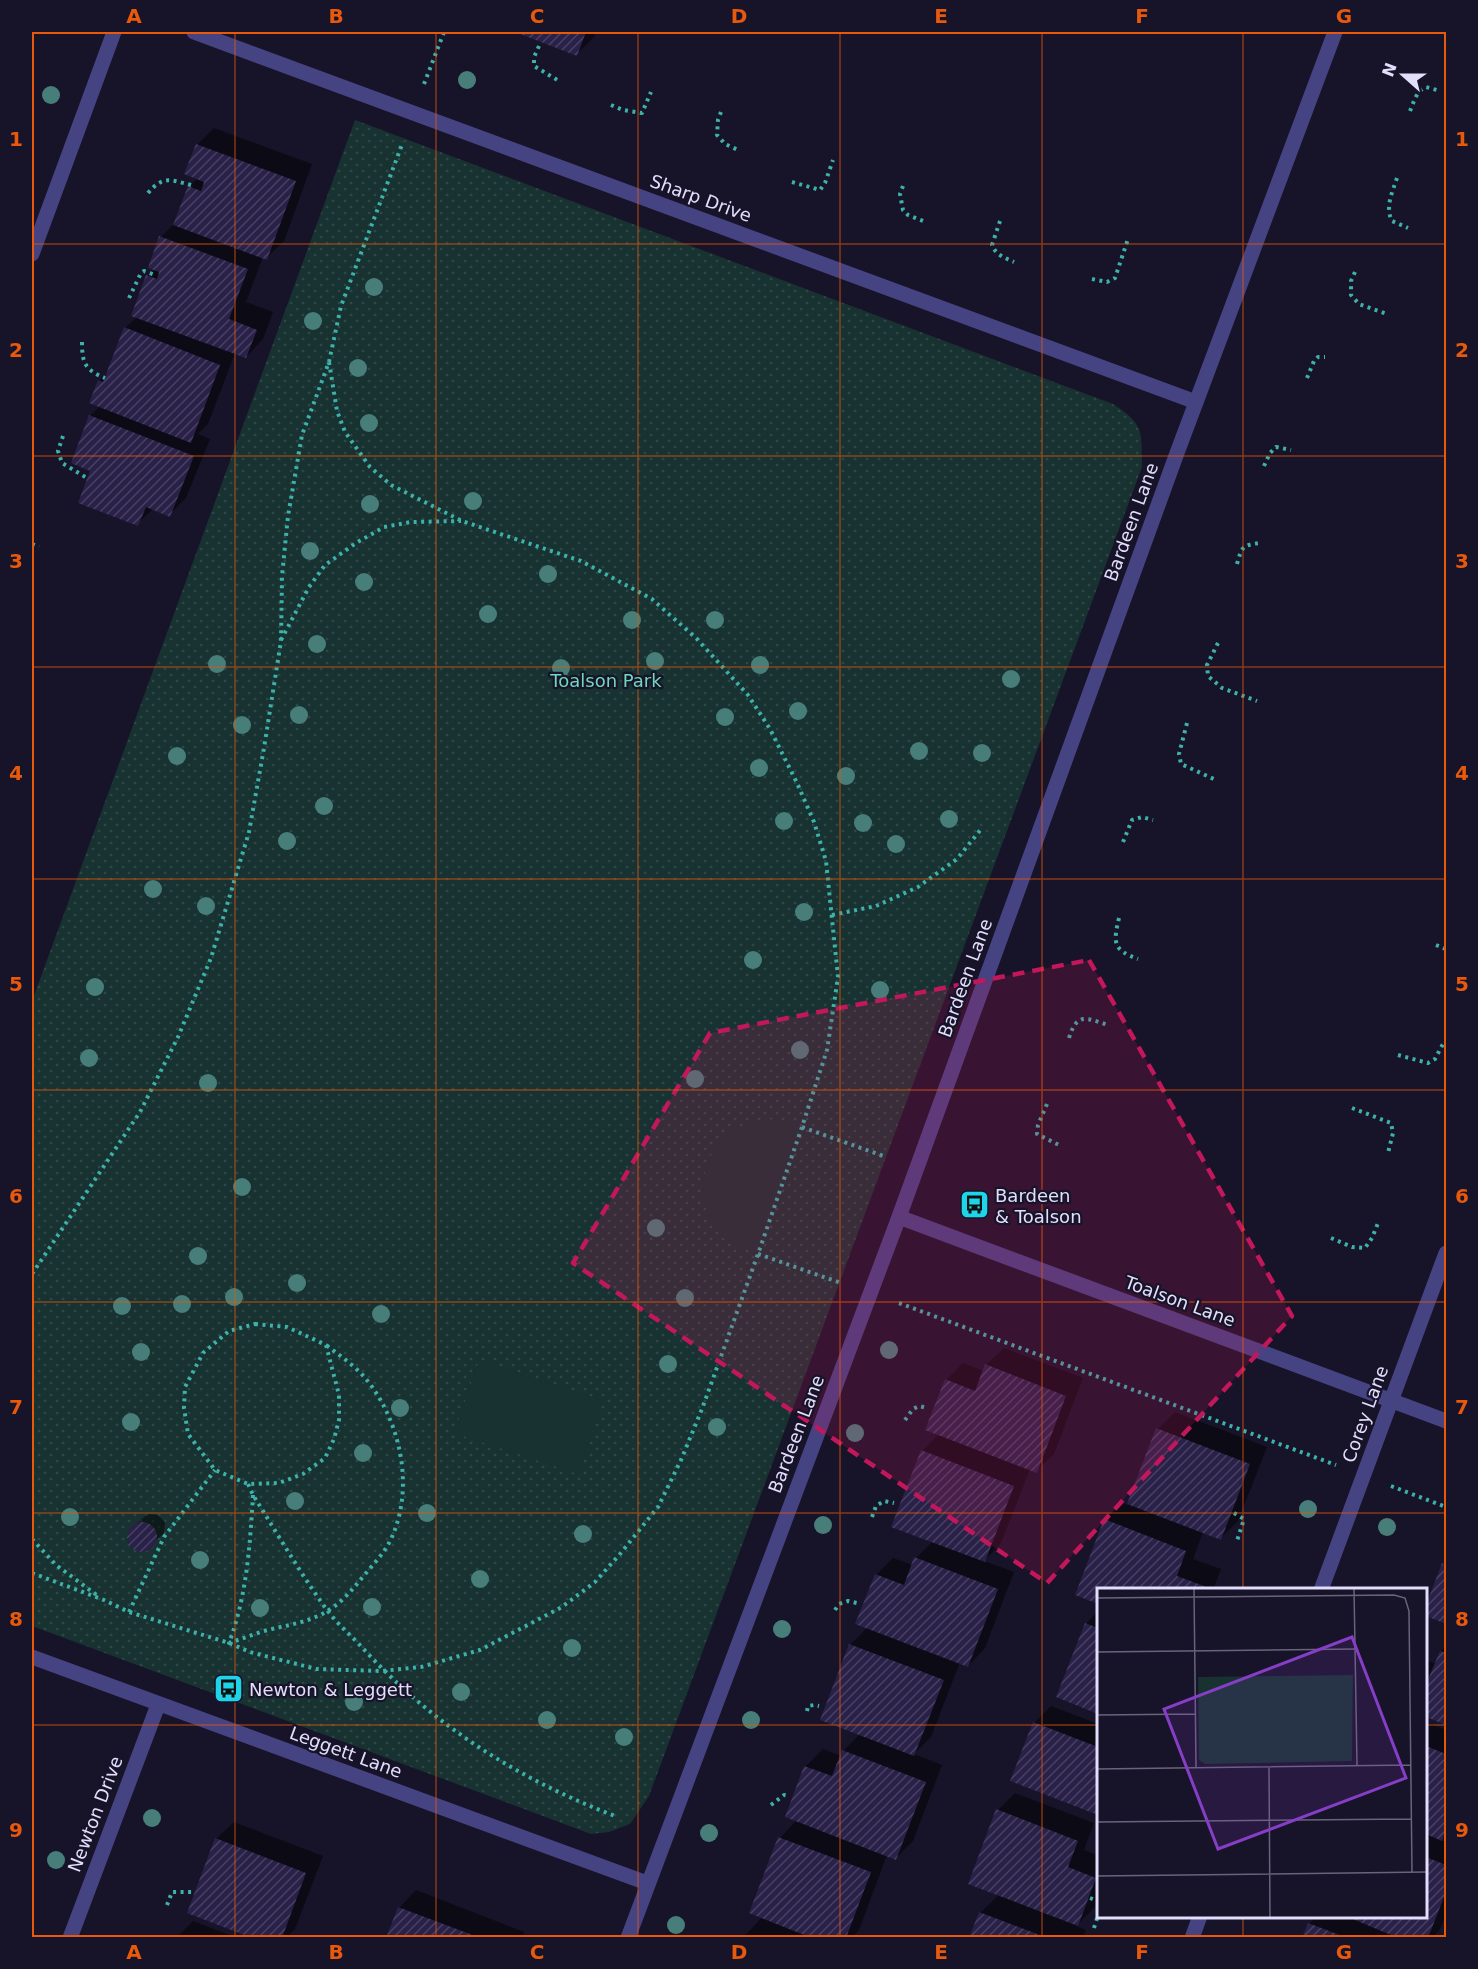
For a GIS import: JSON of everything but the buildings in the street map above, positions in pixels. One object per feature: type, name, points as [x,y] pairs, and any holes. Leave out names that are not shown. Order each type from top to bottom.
[{"type":"street","points":[[32,254],[114,32]]},
{"type":"street","name":"Sharp Drive","points":[[194,32],[1196,402]]},
{"type":"street","name":"Bardeen Lane","points":[[628,1938],[899,1217],[1196,402],[1335,32]]},
{"type":"street","name":"Toalson Lane","points":[[899,1217],[1446,1421]]},
{"type":"street","name":"Corey Lane","points":[[1322,1588],[1446,1253]]},
{"type":"street","name":"Leggett Lane","points":[[32,1657],[647,1883]]},
{"type":"street","name":"Newton Drive","points":[[70,1938],[158,1704]]},
{"type":"street","points":[[1192,1938],[1200,1918]]},
{"type":"path","points":[[426,80],[444,32]]},
{"type":"path","points":[[539,46],[534,57],[534,66],[559,81]]},
{"type":"path","points":[[1410,111],[1415,97],[1422,88],[1437,90]]},
{"type":"path","points":[[611,105],[623,110],[642,113],[651,92]]},
{"type":"path","points":[[722,111],[718,120],[717,135],[725,144],[738,150]]},
{"type":"path","points":[[32,1274],[140,1112],[178,1037],[211,958],[249,832],[281,641],[282,576],[288,516],[302,435],[329,362],[341,306],[402,143]]},
{"type":"path","points":[[792,182],[820,190],[825,183],[833,160]]},
{"type":"path","points":[[1397,178],[1388,207],[1389,215],[1392,221],[1408,228]]},
{"type":"path","points":[[148,193],[162,180],[169,179],[192,185]]},
{"type":"path","points":[[903,186],[900,194],[903,210],[908,215],[923,221]]},
{"type":"path","points":[[999,221],[992,245],[999,255],[1014,262]]},
{"type":"path","points":[[1092,279],[1107,282],[1114,278],[1128,239]]},
{"type":"path","points":[[129,298],[141,273],[144,271],[155,275]]},
{"type":"path","points":[[1354,272],[1351,281],[1351,295],[1359,304],[1387,314]]},
{"type":"path","points":[[82,342],[82,359],[91,372],[105,378]]},
{"type":"path","points":[[1307,378],[1314,361],[1318,357],[1325,357]]},
{"type":"path","points":[[32,1573],[104,1600],[129,1612],[229,1643],[250,1652],[316,1670],[382,1671],[421,1667],[480,1650],[562,1607],[595,1582],[614,1561],[658,1507],[681,1461],[758,1254],[827,1050],[838,977],[826,861],[814,822],[770,729],[748,695],[697,639],[652,600],[613,577],[581,561],[462,521],[391,485],[370,467],[345,432],[337,411],[329,362]]},
{"type":"path","points":[[63,436],[58,451],[62,463],[87,478]]},
{"type":"path","points":[[1264,466],[1270,453],[1276,447],[1291,450]]},
{"type":"path","points":[[281,641],[309,587],[325,565],[356,543],[384,527],[411,522],[462,521]]},
{"type":"path","points":[[1237,564],[1241,549],[1246,545],[1260,543]]},
{"type":"path","points":[[32,544],[39,547]]},
{"type":"path","points":[[1218,643],[1207,664],[1208,676],[1222,688],[1257,701]]},
{"type":"path","points":[[1187,723],[1179,754],[1181,764],[1216,780]]},
{"type":"path","points":[[1123,842],[1132,820],[1142,817],[1153,820]]},
{"type":"path","points":[[832,915],[876,906],[918,887],[957,859],[982,828]]},
{"type":"path","points":[[1119,918],[1114,938],[1117,948],[1126,955],[1138,959]]},
{"type":"path","points":[[1436,945],[1446,949]]},
{"type":"path","points":[[1069,1038],[1073,1025],[1079,1019],[1086,1018],[1108,1025]]},
{"type":"path","points":[[1398,1055],[1428,1063],[1435,1059],[1444,1042]]},
{"type":"path","points":[[1047,1104],[1038,1125],[1037,1134],[1061,1146]]},
{"type":"path","points":[[1352,1108],[1391,1124],[1393,1133],[1388,1153]]},
{"type":"path","points":[[802,1127],[886,1157]]},
{"type":"path","points":[[1330,1238],[1352,1247],[1365,1248],[1378,1223]]},
{"type":"path","points":[[758,1254],[837,1281]]},
{"type":"path","points":[[896,1302],[1333,1464]]},
{"type":"path","points":[[229,1643],[303,1622],[328,1611],[349,1594],[378,1559],[390,1540],[402,1507],[403,1484],[399,1445],[382,1403],[370,1384],[355,1367],[326,1345],[286,1327],[255,1324],[229,1331],[203,1353],[185,1387],[184,1408],[188,1434],[215,1470],[248,1484],[279,1483],[303,1474],[326,1458],[339,1420],[339,1395],[326,1345]]},
{"type":"path","points":[[905,1420],[913,1409],[919,1406],[927,1408]]},
{"type":"path","points":[[129,1612],[164,1537],[215,1470]]},
{"type":"path","points":[[248,1484],[253,1496],[328,1611],[382,1671],[421,1706],[507,1766],[578,1802],[615,1816]]},
{"type":"path","points":[[1390,1486],[1446,1507]]},
{"type":"path","points":[[229,1643],[236,1626],[249,1558],[253,1496]]},
{"type":"path","points":[[872,1517],[876,1506],[884,1501],[894,1503]]},
{"type":"path","points":[[1234,1513],[1242,1515],[1244,1519],[1237,1541]]},
{"type":"path","points":[[32,1539],[56,1565],[104,1600]]},
{"type":"path","points":[[835,1610],[838,1604],[848,1601],[861,1604]]},
{"type":"path","points":[[807,1711],[808,1706],[819,1706]]},
{"type":"path","points":[[771,1805],[784,1795],[789,1796]]},
{"type":"path","points":[[167,1905],[172,1892],[192,1892]]},
{"type":"path","points":[[1090,1898],[1097,1901]]},
{"type":"path","points":[[1094,1928],[1097,1918]]},
{"type":"highlighted area","points":[[1089,960],[1292,1316],[1047,1583],[573,1263],[710,1033]]},
{"type":"green space","name":"Toalson Park","points":[[355,120],[1113,404],[1136,423],[1141,436],[1142,467],[649,1796],[630,1824],[609,1832],[591,1834],[32,1626],[32,1001]]},
{"type":"green space","points":[[778,1119],[802,1127],[758,1254],[732,1243],[718,1232],[706,1208],[704,1180],[712,1153],[726,1136],[746,1125]]},
{"type":"green space","points":[[479,1360],[602,1401],[578,1474],[454,1433]]},
{"type":"place","name":"Bardeen & Toalson","points":[[974,1205]]},
{"type":"place","name":"Newton & Leggett","points":[[228,1689]]}]
